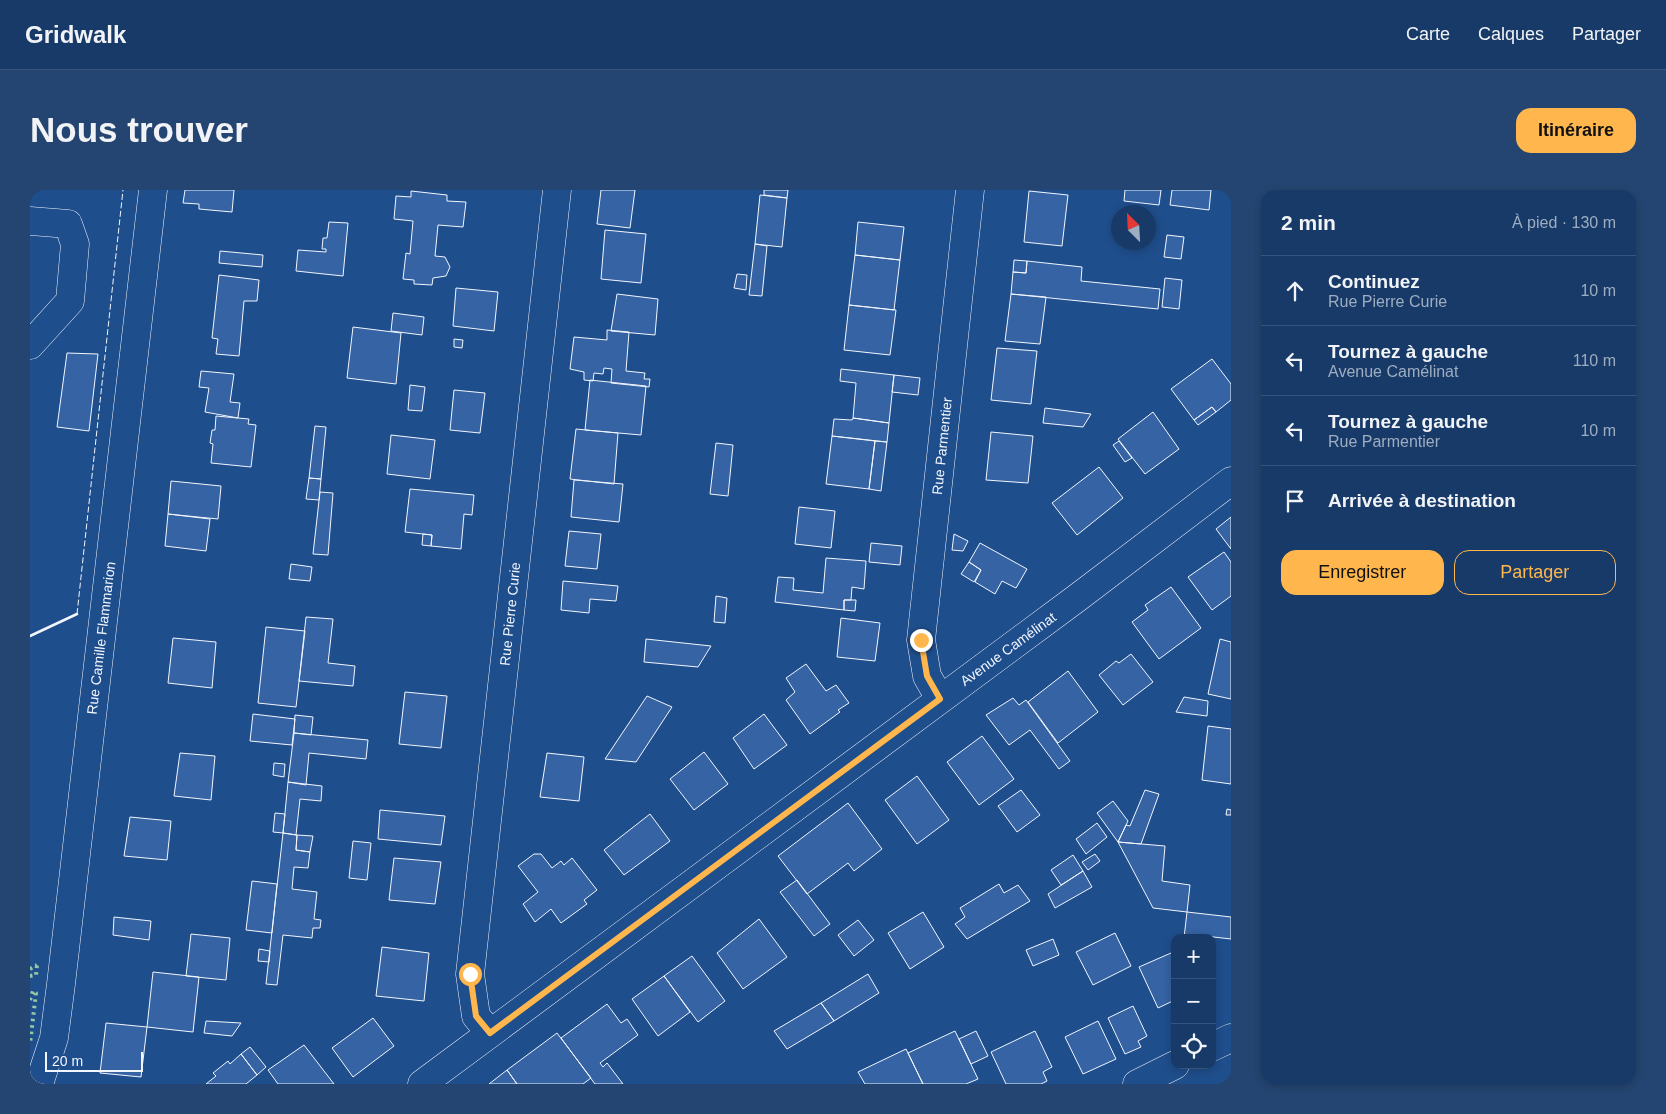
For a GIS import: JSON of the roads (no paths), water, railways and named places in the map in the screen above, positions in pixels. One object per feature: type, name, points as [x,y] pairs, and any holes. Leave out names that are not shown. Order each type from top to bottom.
[{"type":"street","name":"Rue Camille Flammarion","points":[[39,1084],[54,1038],[61,984],[153,190]]},
{"type":"street","name":"Rue Pierre Curie","points":[[490,1033],[476,1016],[470,974],[557,190]]},
{"type":"street","name":"Rue Parmentier","points":[[940,699],[927,676],[921,640],[970,190]]},
{"type":"street","points":[[30,221],[68,224],[76,244],[70,301],[30,345]]},
{"type":"street","name":"Avenue Camélinat","points":[[422,1084],[1231,481]]},
{"type":"street","points":[[1216,1045],[1231,1038]]},
{"type":"street","points":[[1137,1084],[1171,1067]]}]
